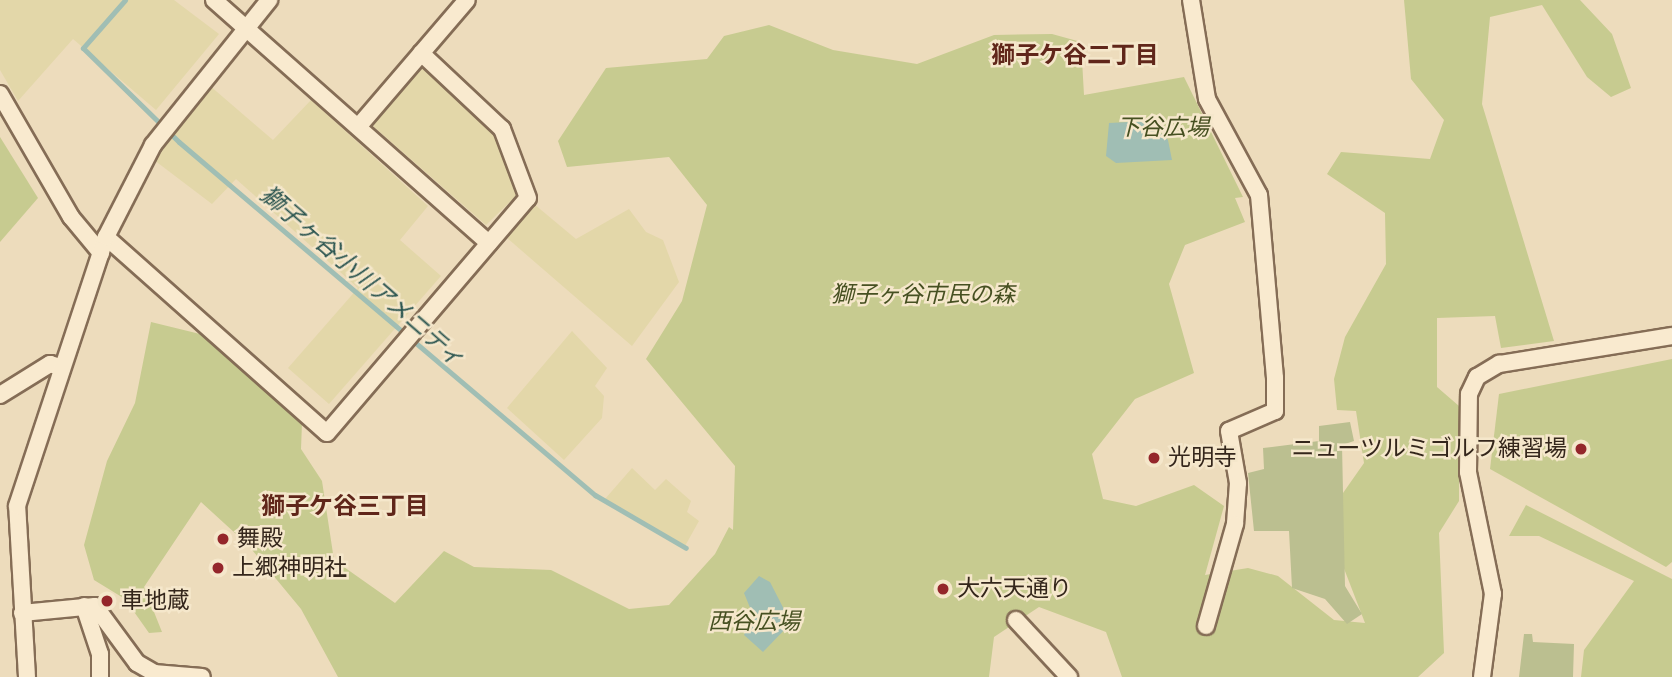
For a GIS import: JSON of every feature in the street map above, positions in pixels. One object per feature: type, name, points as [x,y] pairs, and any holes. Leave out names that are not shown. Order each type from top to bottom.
[{"type":"street","points":[[214,0],[489,243]]},
{"type":"street","points":[[27,677],[17,506],[60,367],[104,245],[153,145],[269,0]]},
{"type":"street","points":[[358,127],[467,0]]},
{"type":"street","points":[[1191,0],[1207,99],[1259,195],[1275,378],[1275,411],[1229,431],[1238,483],[1235,524],[1206,626]]},
{"type":"street","points":[[0,93],[71,217],[327,433],[528,198],[502,129],[421,52]]},
{"type":"street","points":[[1482,677],[1493,594],[1468,472],[1469,394],[1477,377],[1499,364],[1672,336]]},
{"type":"street","points":[[0,395],[50,364],[60,367]]},
{"type":"street","points":[[84,606],[100,654],[100,677]]},
{"type":"street","points":[[22,613],[96,606],[136,663],[154,673],[202,677]]},
{"type":"street","points":[[1016,620],[1069,677]]},
{"type":"shaded area","points":[[0,0],[174,0],[219,34],[156,110],[73,39],[18,101],[0,70]]},
{"type":"shaded area","points":[[422,62],[498,134],[520,192],[486,225],[374,127],[373,119]]},
{"type":"shaded area","points":[[209,85],[273,140],[311,100],[428,206],[400,240],[441,276],[329,404],[288,368],[358,288],[236,179],[212,204],[154,160],[172,127]]},
{"type":"shaded area","points":[[534,204],[576,239],[629,209],[646,232],[663,240],[679,282],[632,346],[507,238]]},
{"type":"shaded area","points":[[572,331],[607,368],[595,386],[604,396],[602,418],[564,460],[507,408]]},
{"type":"shaded area","points":[[632,468],[655,490],[666,479],[691,501],[687,512],[699,521],[685,546],[605,499]]},
{"type":"green space","name":"獅子ヶ谷市民の森","points":[[1404,0],[1580,0],[1612,34],[1631,88],[1611,97],[1587,77],[1542,5],[1490,17],[1482,104],[1554,341],[1501,348],[1495,316],[1437,318],[1437,387],[1459,406],[1459,501],[1439,533],[1444,653],[1418,677],[1122,677],[1106,632],[1039,607],[994,637],[989,677],[338,677],[301,609],[248,545],[201,502],[144,587],[162,632],[149,633],[125,599],[94,580],[84,545],[107,461],[135,403],[151,322],[200,334],[302,423],[301,449],[322,481],[334,560],[395,603],[444,551],[474,567],[551,570],[629,609],[669,605],[715,554],[729,527],[733,530],[735,466],[646,359],[682,301],[707,205],[669,157],[567,167],[558,141],[606,68],[707,59],[724,36],[769,25],[833,50],[917,64],[994,35],[1052,34],[1081,42],[1084,95],[1184,77],[1243,197],[1235,198],[1245,222],[1185,245],[1169,284],[1194,373],[1135,399],[1092,454],[1103,499],[1136,506],[1194,485],[1224,506],[1205,575],[1248,568],[1278,576],[1334,620],[1365,623],[1333,540],[1336,503],[1364,463],[1356,411],[1337,410],[1334,379],[1345,337],[1386,264],[1385,213],[1327,174],[1341,152],[1430,159],[1444,120],[1411,79]]},
{"type":"green space","points":[[0,137],[38,198],[0,242]]},
{"type":"green space","name":"ニューツルミゴルフ練習場","points":[[1672,359],[1672,562],[1666,567],[1490,469],[1499,394]]},
{"type":"green space","points":[[1350,422],[1354,441],[1342,445],[1345,586],[1362,614],[1347,624],[1325,599],[1292,588],[1289,531],[1254,531],[1248,473],[1264,469],[1263,448],[1319,441],[1319,426]]},
{"type":"green space","points":[[1526,505],[1672,579],[1672,677],[1581,677],[1584,650],[1634,581],[1539,536],[1509,536]]},
{"type":"green space","points":[[1524,634],[1532,634],[1533,642],[1574,644],[1573,677],[1519,677]]},
{"type":"water","points":[[1148,121],[1168,140],[1172,160],[1116,163],[1106,156],[1109,123]]},
{"type":"water","points":[[759,576],[770,582],[791,623],[763,652],[744,635],[753,615],[744,593]]},
{"type":"waterway","name":"獅子ヶ谷小川アメニティ","points":[[125,0],[83,48],[179,142],[595,495],[686,548]]},
{"type":"place","name":"ニューツルミゴルフ練習場","points":[[1581,449]]},
{"type":"place","name":"光明寺","points":[[1154,458]]},
{"type":"place","name":"舞殿","points":[[223,539]]},
{"type":"place","name":"上郷神明社","points":[[218,568]]},
{"type":"place","name":"大六天通り","points":[[943,589]]},
{"type":"place","name":"車地蔵","points":[[107,601]]},
{"type":"district","name":"獅子ケ谷二丁目","points":[[1075,56]]},
{"type":"district","name":"獅子ケ谷三丁目","points":[[345,507]]},
{"type":"park label","name":"下谷広場","points":[[1163,128]]},
{"type":"park label","name":"西谷広場","points":[[754,622]]}]
